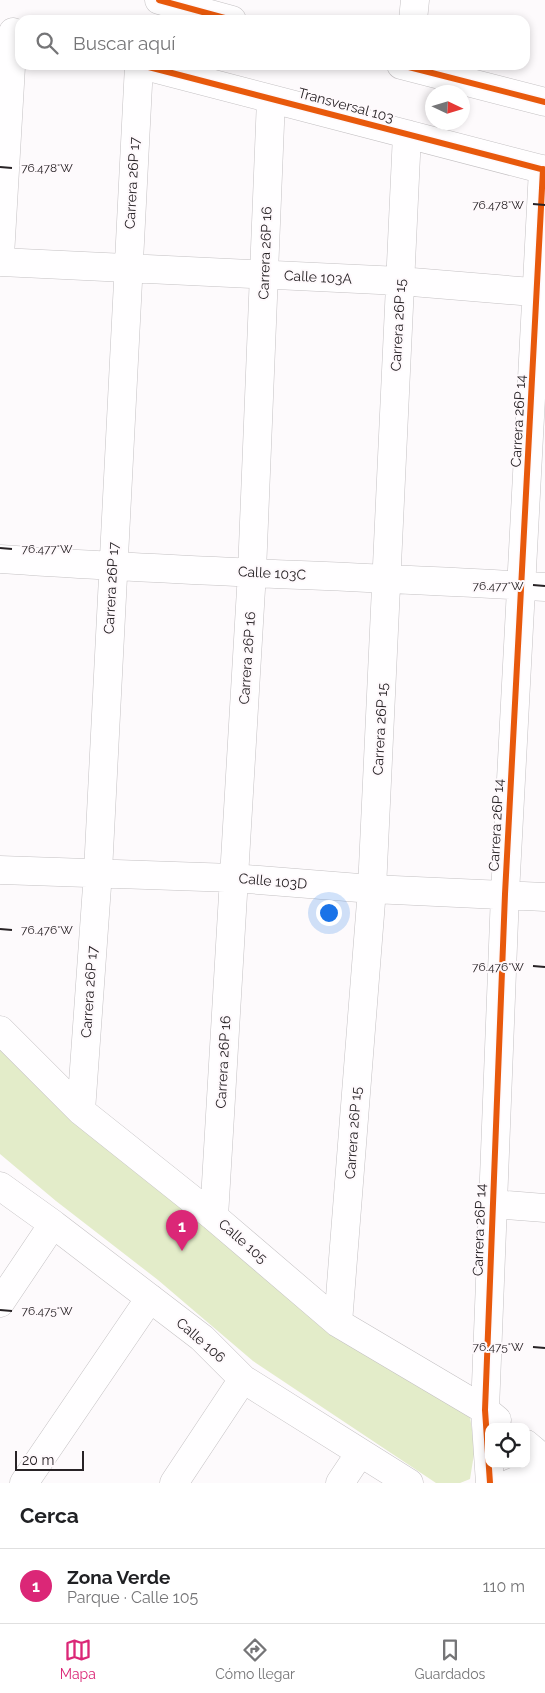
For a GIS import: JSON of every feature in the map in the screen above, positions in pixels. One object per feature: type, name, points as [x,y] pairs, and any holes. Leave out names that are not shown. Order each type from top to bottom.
[{"type":"street","points":[[159,0],[214,15]]},
{"type":"street","points":[[414,15],[415,0]]},
{"type":"street","points":[[0,256],[11,31]]},
{"type":"street","name":"Carrera 26P 17","points":[[81,1111],[98,872],[127,267],[140,70]]},
{"type":"street","name":"Transversal 103","points":[[159,70],[544,170]]},
{"type":"street","points":[[421,70],[545,102]]},
{"type":"street","name":"Carrera 26P 16","points":[[214,1217],[252,572],[271,99]]},
{"type":"street","name":"Carrera 26P 15","points":[[338,1323],[372,890],[407,134]]},
{"type":"street","name":"Carrera 26P 14","points":[[490,1483],[495,1418],[493,1204],[505,894],[533,586],[544,170]]},
{"type":"street","name":"Calle 103A","points":[[0,262],[400,281],[541,293]]},
{"type":"street","name":"Calle 103C","points":[[0,560],[112,567],[533,586]]},
{"type":"street","name":"Calle 103D","points":[[0,870],[233,878],[372,890],[545,897]]},
{"type":"street","name":"Calle 105","points":[[0,1030],[81,1111],[214,1217],[338,1323],[495,1418]]},
{"type":"street","name":"Calle 106","points":[[0,1186],[53,1224],[202,1338],[243,1379],[409,1483]]},
{"type":"street","points":[[493,1204],[545,1208]]},
{"type":"street","points":[[0,1303],[53,1224]]},
{"type":"street","points":[[24,1483],[150,1298]]},
{"type":"street","points":[[174,1483],[243,1379]]},
{"type":"street","points":[[530,1447],[545,1460]]},
{"type":"street","points":[[340,1483],[360,1453]]},
{"type":"street","points":[[512,1483],[545,1469]]},
{"type":"green space","points":[[0,1039],[469,1411],[475,1448],[470,1479],[460,1483],[436,1483],[253,1361],[158,1280],[56,1201],[0,1154]]},
{"type":"cycle path","points":[[159,0],[214,15]]},
{"type":"cycle path","points":[[160,70],[545,170]]},
{"type":"cycle path","points":[[420,70],[545,102]]},
{"type":"cycle path","points":[[490,1483],[485,1410],[505,894],[543,169]]},
{"type":"place","name":"Zona Verde","points":[[182,1251]]}]
